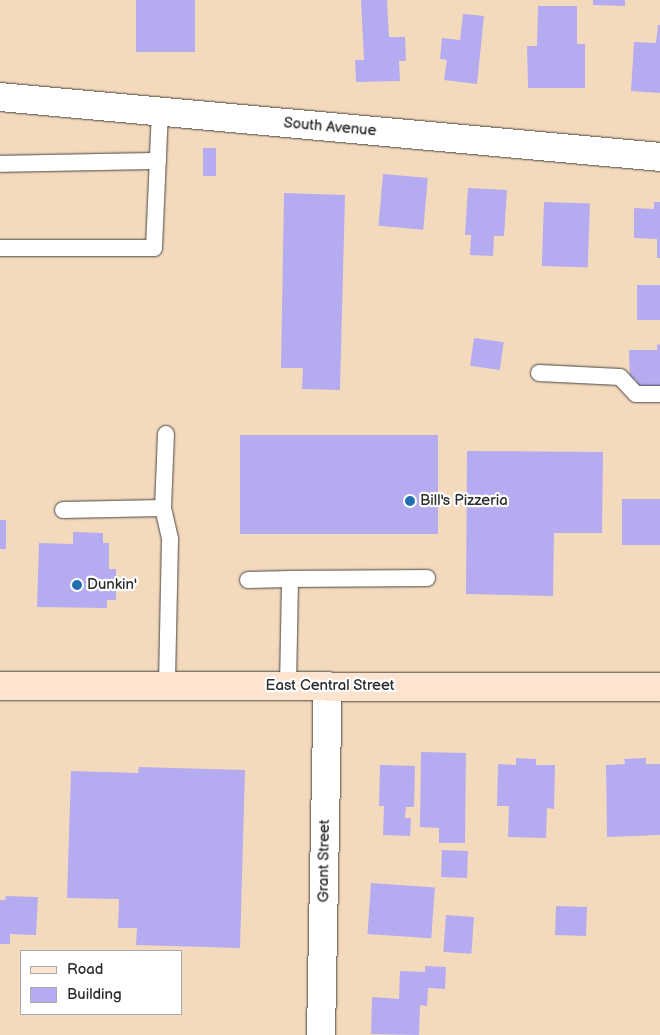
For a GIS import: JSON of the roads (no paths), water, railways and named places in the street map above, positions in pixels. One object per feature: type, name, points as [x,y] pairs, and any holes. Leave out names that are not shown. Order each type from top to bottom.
[{"type":"main road","name":"East Central Street","points":[[0,686],[660,687]]},
{"type":"street","name":"South Avenue","points":[[0,97],[660,157]]},
{"type":"street","name":"Grant Street","points":[[321,1035],[328,686]]},
{"type":"lane","points":[[0,248],[154,248],[160,111]]},
{"type":"lane","points":[[0,164],[158,161]]},
{"type":"lane","points":[[539,373],[620,377],[636,394],[660,394]]},
{"type":"lane","points":[[166,434],[162,508],[170,540],[167,686]]},
{"type":"lane","points":[[63,510],[162,508]]},
{"type":"lane","points":[[248,580],[428,578]]},
{"type":"lane","points":[[288,686],[290,580]]},
{"type":"place","name":"Bill's Pizzeria","points":[[410,501]]},
{"type":"place","name":"Dunkin'","points":[[77,585]]}]
